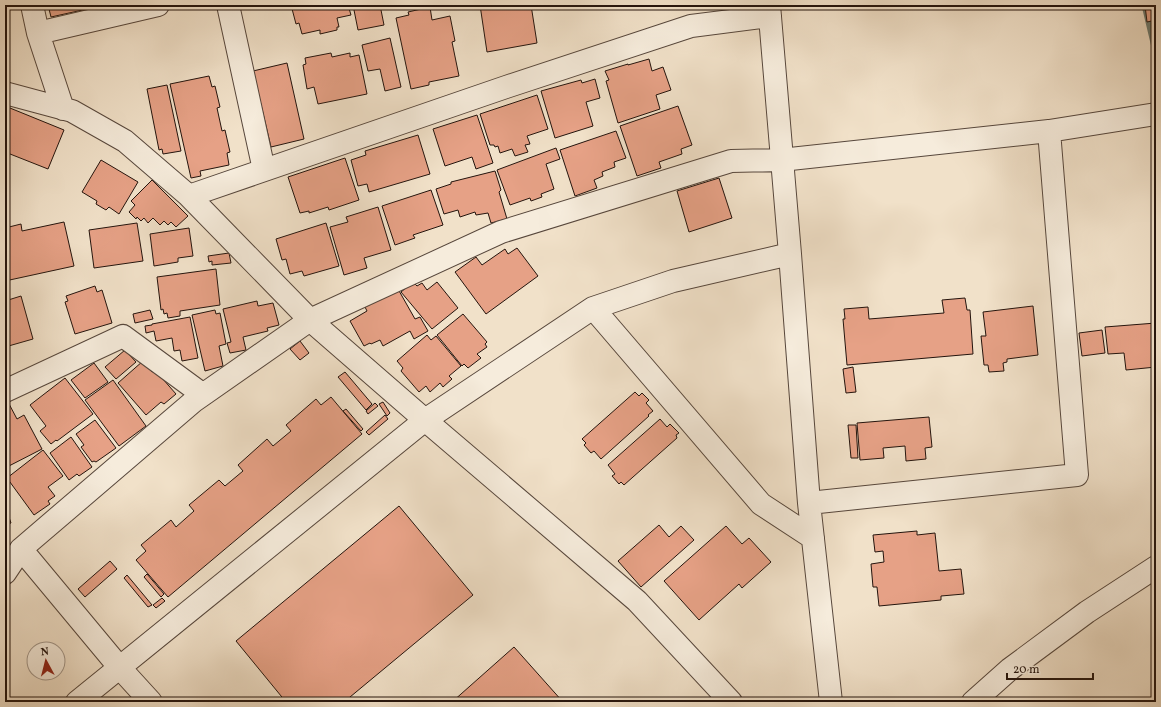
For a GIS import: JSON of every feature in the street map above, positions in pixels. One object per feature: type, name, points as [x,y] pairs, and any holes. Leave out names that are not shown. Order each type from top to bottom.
[{"type":"street","points":[[32,5],[38,33],[63,109]]},
{"type":"street","points":[[38,33],[158,5]]},
{"type":"street","points":[[228,5],[264,170]]},
{"type":"street","points":[[188,196],[506,87],[691,26],[769,11],[790,254],[809,503],[831,702]]},
{"type":"street","points":[[5,94],[72,111],[125,141],[188,196],[310,320],[637,601],[731,702]]},
{"type":"street","points":[[5,573],[21,549],[202,394],[310,320],[501,232],[731,161],[781,160],[1049,131],[1156,114]]},
{"type":"street","points":[[809,503],[1077,475],[1049,131]]},
{"type":"street","points":[[77,702],[425,420],[593,308],[673,281],[790,254]]},
{"type":"street","points":[[593,308],[761,504],[813,538]]},
{"type":"street","points":[[5,391],[122,336],[202,394]]},
{"type":"street","points":[[21,549],[120,668],[151,702]]},
{"type":"street","points":[[973,702],[1010,669],[1087,612],[1156,567]]},
{"type":"building","points":[[48,5],[105,5],[51,17]]},
{"type":"building","points":[[291,5],[348,5],[351,15],[337,18],[339,27],[337,27],[337,30],[320,34],[320,30],[302,34],[299,23],[296,24]]},
{"type":"building","points":[[353,5],[380,5],[384,25],[358,30]]},
{"type":"building","points":[[480,5],[531,5],[537,43],[487,52]]},
{"type":"building","points":[[1145,5],[1156,5],[1156,20],[1147,22]]},
{"type":"building","points":[[430,7],[432,20],[450,16],[455,41],[452,42],[459,76],[429,82],[429,85],[411,89],[396,18],[409,15],[408,12]]},
{"type":"building","points":[[390,38],[401,87],[385,91],[380,69],[368,71],[362,45]]},
{"type":"building","points":[[331,53],[332,57],[350,53],[350,57],[359,55],[367,94],[318,104],[314,87],[307,89],[303,65],[306,64],[305,58]]},
{"type":"building","points":[[649,59],[652,71],[663,67],[671,90],[656,95],[660,109],[618,123],[606,81],[609,80],[605,71]]},
{"type":"building","points":[[287,63],[304,139],[271,147],[253,71]]},
{"type":"building","points":[[209,76],[212,87],[215,86],[220,107],[217,108],[222,131],[225,130],[230,152],[227,153],[229,165],[200,171],[201,176],[191,178],[170,84]]},
{"type":"building","points":[[595,79],[600,98],[586,102],[593,126],[555,138],[541,91],[581,80],[582,83]]},
{"type":"building","points":[[167,85],[181,151],[163,154],[162,149],[159,150],[147,89]]},
{"type":"building","points":[[537,95],[548,129],[527,136],[530,144],[525,145],[528,152],[515,156],[512,149],[500,153],[498,146],[495,147],[494,145],[490,145],[480,114]]},
{"type":"building","points":[[5,106],[64,130],[48,169],[5,152]]},
{"type":"building","points":[[678,106],[692,145],[681,149],[682,154],[659,162],[661,168],[637,176],[620,126]]},
{"type":"building","points":[[477,115],[493,163],[476,169],[472,157],[445,166],[433,129]]},
{"type":"building","points":[[616,131],[626,158],[614,162],[615,167],[602,172],[603,176],[594,180],[597,188],[575,196],[560,150]]},
{"type":"building","points":[[418,135],[430,174],[369,192],[367,184],[358,186],[351,160],[366,155],[365,151]]},
{"type":"building","points":[[556,148],[560,159],[546,164],[554,189],[541,194],[542,197],[531,201],[530,198],[510,205],[497,170]]},
{"type":"building","points":[[345,158],[359,200],[329,210],[328,207],[309,213],[309,211],[300,213],[288,177]]},
{"type":"building","points":[[101,160],[138,182],[119,214],[109,207],[106,210],[96,204],[97,201],[82,192]]},
{"type":"building","points":[[495,171],[501,190],[499,192],[507,219],[491,223],[488,213],[476,215],[475,212],[460,217],[458,210],[444,214],[436,189],[451,184],[451,182]]},
{"type":"building","points":[[719,178],[732,218],[689,232],[677,191]]},
{"type":"building","points":[[152,180],[188,216],[176,227],[171,222],[168,225],[164,221],[160,225],[153,218],[148,223],[144,218],[141,221],[137,217],[136,219],[129,212],[135,205],[131,201]]},
{"type":"building","points":[[431,190],[443,225],[413,235],[415,238],[395,245],[382,206]]},
{"type":"building","points":[[378,207],[391,250],[364,258],[367,268],[344,275],[330,227],[348,222],[346,217]]},
{"type":"building","points":[[64,222],[74,266],[5,281],[5,228],[21,224],[22,231]]},
{"type":"building","points":[[137,223],[143,261],[94,268],[89,230]]},
{"type":"building","points":[[326,223],[339,266],[304,276],[302,271],[290,274],[286,259],[282,260],[276,239]]},
{"type":"building","points":[[189,228],[193,256],[178,258],[178,262],[154,266],[150,234]]},
{"type":"building","points":[[517,248],[538,276],[486,314],[455,272],[476,257],[482,265],[505,249],[508,254]]},
{"type":"building","points":[[229,253],[231,263],[212,265],[212,261],[209,262],[208,256]]},
{"type":"building","points":[[216,269],[220,305],[180,311],[180,316],[168,318],[167,313],[164,314],[163,309],[161,310],[157,277]]},
{"type":"building","points":[[413,282],[417,286],[422,283],[427,290],[437,282],[458,308],[432,329],[401,292]]},
{"type":"building","points":[[95,286],[97,292],[102,290],[112,323],[75,334],[65,302],[68,301],[66,296]]},
{"type":"building","points":[[398,289],[415,319],[420,317],[428,331],[414,339],[410,331],[383,346],[380,340],[364,346],[350,321],[367,311],[365,307]]},
{"type":"building","points":[[21,296],[33,339],[5,347],[5,301]]},
{"type":"building","points":[[965,298],[967,310],[970,310],[973,354],[847,365],[843,319],[845,319],[844,309],[868,307],[869,319],[944,313],[942,300]]},
{"type":"building","points":[[257,301],[258,306],[273,303],[279,325],[267,328],[268,331],[243,337],[246,350],[230,353],[227,343],[231,342],[223,309]]},
{"type":"building","points":[[1033,306],[1038,355],[1007,359],[1007,362],[1003,363],[1004,371],[989,372],[988,365],[984,365],[981,336],[986,336],[983,312]]},
{"type":"building","points":[[150,310],[153,319],[135,323],[133,314]]},
{"type":"building","points":[[215,310],[216,314],[220,313],[226,344],[219,346],[223,366],[205,371],[192,315]]},
{"type":"building","points":[[463,314],[487,342],[485,344],[487,347],[477,354],[481,358],[468,368],[464,364],[462,366],[437,335]]},
{"type":"building","points":[[190,317],[198,358],[182,361],[180,350],[174,351],[172,338],[156,341],[154,331],[146,333],[145,326]]},
{"type":"building","points":[[1156,323],[1156,367],[1126,370],[1124,353],[1108,354],[1105,327]]},
{"type":"building","points":[[1102,330],[1105,353],[1082,356],[1079,333]]},
{"type":"building","points":[[427,335],[431,340],[436,336],[461,366],[449,376],[452,379],[443,387],[440,383],[430,392],[426,386],[419,392],[401,371],[403,368],[397,361]]},
{"type":"building","points":[[300,341],[309,353],[300,360],[290,349]]},
{"type":"building","points":[[125,350],[136,362],[116,379],[105,367]]},
{"type":"building","points":[[143,361],[152,372],[155,370],[176,394],[164,404],[161,402],[146,415],[118,383]]},
{"type":"building","points":[[94,363],[108,382],[85,398],[71,380]]},
{"type":"building","points":[[853,367],[856,392],[846,393],[843,369]]},
{"type":"building","points":[[345,372],[372,404],[366,410],[338,377]]},
{"type":"building","points":[[65,378],[93,414],[51,444],[40,431],[46,426],[30,405]]},
{"type":"building","points":[[113,380],[146,426],[119,446],[85,400]]},
{"type":"building","points":[[635,392],[639,396],[642,393],[649,400],[646,403],[653,411],[601,459],[594,451],[591,453],[584,445],[586,443],[582,439]]},
{"type":"building","points":[[331,397],[362,434],[168,597],[136,560],[146,551],[141,545],[171,520],[176,527],[194,511],[189,505],[219,480],[225,486],[243,471],[238,465],[267,439],[273,446],[291,431],[286,425],[316,399],[321,405]]},
{"type":"building","points":[[8,402],[17,419],[24,415],[42,449],[5,468],[5,404]]},
{"type":"building","points":[[383,402],[390,413],[387,416],[379,404]]},
{"type":"building","points":[[375,403],[378,406],[368,414],[366,411]]},
{"type":"building","points":[[346,409],[363,429],[361,431],[343,411]]},
{"type":"building","points":[[385,415],[388,419],[369,435],[366,432]]},
{"type":"building","points":[[929,417],[932,447],[925,448],[926,459],[906,461],[905,446],[883,448],[884,458],[860,460],[857,423]]},
{"type":"building","points":[[660,419],[667,427],[670,424],[679,433],[676,435],[677,438],[624,485],[621,482],[619,484],[612,476],[615,474],[608,465]]},
{"type":"building","points":[[95,420],[116,448],[96,462],[92,462],[81,447],[84,445],[76,434]]},
{"type":"building","points":[[848,425],[856,425],[858,458],[851,458]]},
{"type":"building","points":[[71,437],[92,467],[79,476],[77,474],[69,480],[50,453]]},
{"type":"building","points":[[43,450],[63,476],[48,487],[55,496],[48,501],[50,504],[34,515],[7,478]]},
{"type":"building","points":[[5,506],[11,523],[5,525]]},
{"type":"building","points":[[399,506],[473,595],[344,702],[286,702],[236,641]]},
{"type":"building","points":[[659,525],[669,537],[681,526],[694,540],[641,587],[618,561]]},
{"type":"building","points":[[726,526],[742,544],[749,538],[771,562],[742,588],[739,584],[699,620],[664,581]]},
{"type":"building","points":[[917,531],[917,535],[935,533],[939,571],[961,569],[964,594],[941,596],[941,600],[879,606],[877,587],[873,587],[871,564],[884,562],[883,551],[875,552],[873,535]]},
{"type":"building","points":[[110,561],[117,569],[85,597],[78,589]]},
{"type":"building","points":[[147,574],[164,594],[161,597],[144,577]]},
{"type":"building","points":[[127,575],[152,605],[148,607],[124,578]]},
{"type":"building","points":[[162,598],[165,601],[156,608],[153,605]]},
{"type":"building","points":[[514,647],[563,702],[452,702]]},
{"type":"waterway","points":[[1146,5],[1156,47]]}]
